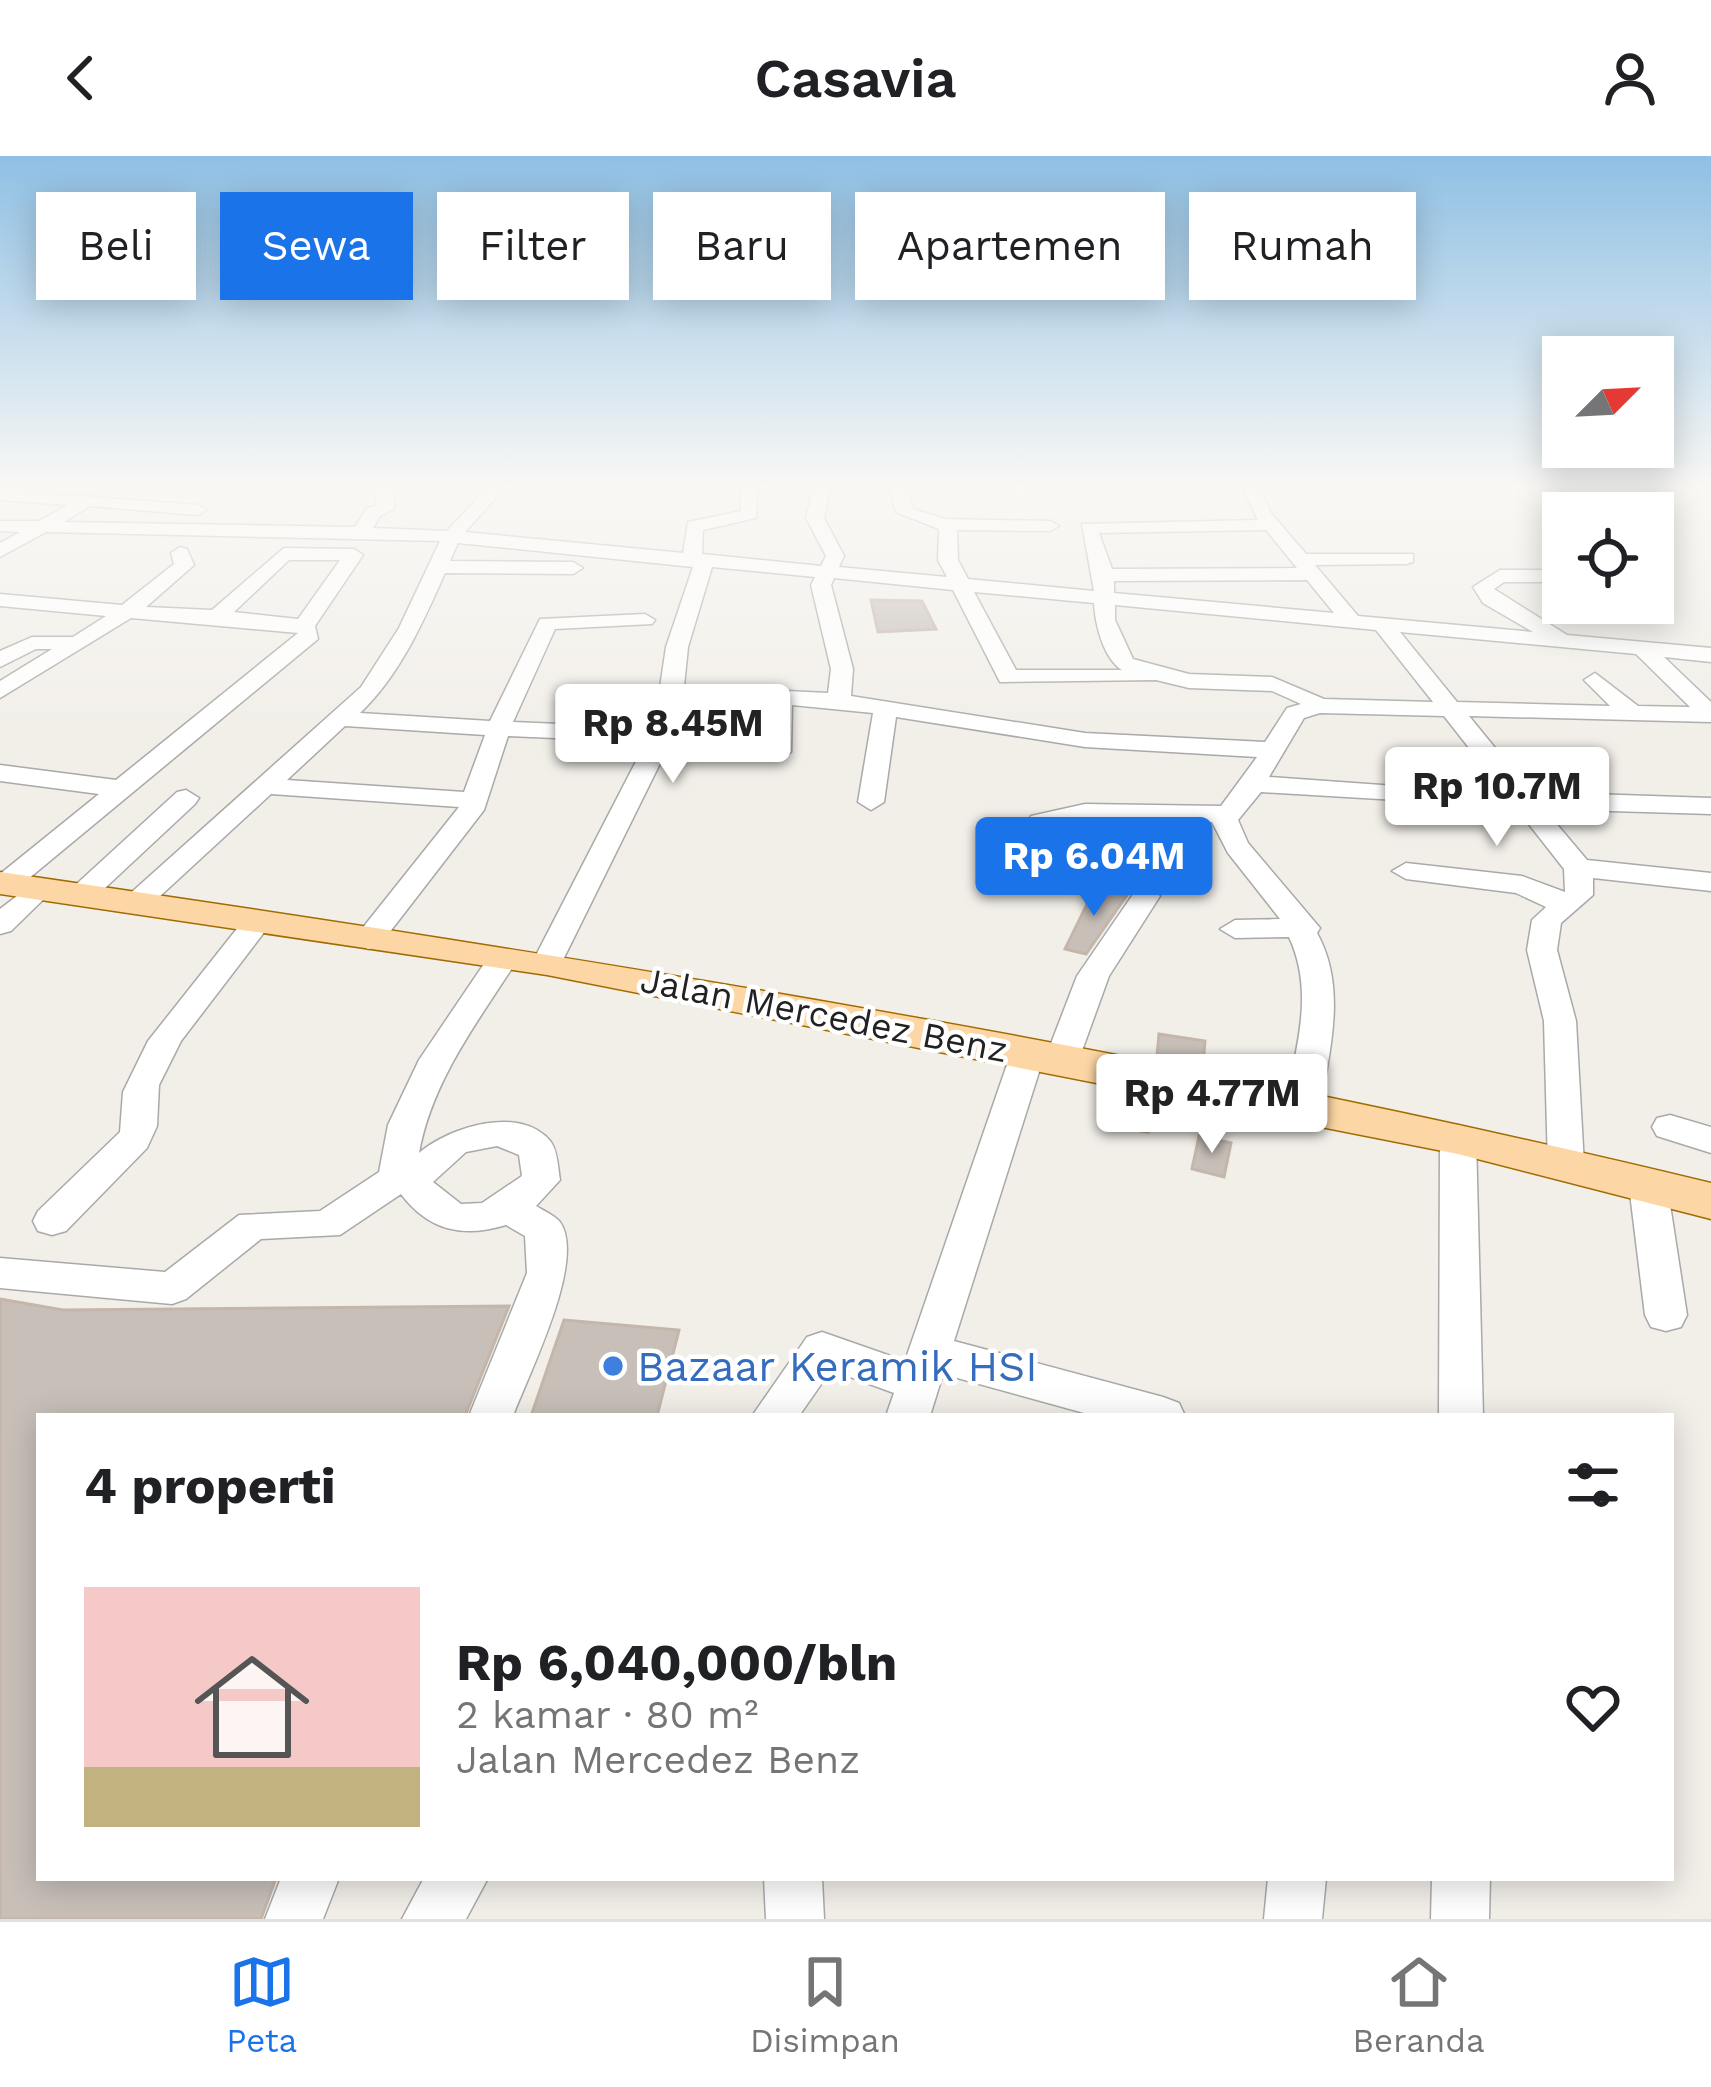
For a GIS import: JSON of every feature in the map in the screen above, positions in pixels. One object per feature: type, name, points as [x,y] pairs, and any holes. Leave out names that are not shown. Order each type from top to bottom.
[{"type":"main road","name":"Jalan Mercedez Benz","points":[[31,887],[547,963],[1045,1056],[1457,1138],[1711,1201]]},
{"type":"street","points":[[0,691],[127,612],[176,571]]},
{"type":"street","points":[[217,616],[265,571]]},
{"type":"street","points":[[304,626],[342,571]]},
{"type":"street","points":[[135,904],[343,719],[382,675],[435,571]]},
{"type":"street","points":[[592,571],[604,574]]},
{"type":"street","points":[[627,576],[655,571]]},
{"type":"street","points":[[547,963],[662,735],[673,692],[676,647],[696,571]]},
{"type":"street","points":[[801,571],[963,584],[1104,587],[1385,627],[1711,655]]},
{"type":"street","points":[[956,571],[1008,677],[1173,676],[1285,684],[1319,706]]},
{"type":"street","points":[[1100,571],[1105,620],[1121,662],[1173,676]]},
{"type":"street","points":[[1104,587],[1264,571]]},
{"type":"street","points":[[1310,571],[1352,622]]},
{"type":"street","points":[[826,573],[821,584],[842,669],[839,701]]},
{"type":"street","points":[[1542,576],[1493,577],[1483,590],[1572,643]]},
{"type":"street","points":[[0,600],[304,626]]},
{"type":"street","points":[[368,940],[474,800],[500,725],[547,623],[644,620]]},
{"type":"street","points":[[0,926],[124,789],[308,639],[304,626]]},
{"type":"street","points":[[1385,627],[1577,868],[1579,895],[1547,920],[1542,950],[1560,1021],[1566,1165]]},
{"type":"street","points":[[0,660],[32,643],[78,643]]},
{"type":"street","points":[[1642,650],[1711,715]]},
{"type":"street","points":[[1595,680],[1633,714]]},
{"type":"street","points":[[673,692],[839,701],[1072,739],[1272,750]]},
{"type":"street","points":[[779,752],[781,697]]},
{"type":"street","points":[[1040,822],[1084,811],[1178,818],[1226,814],[1253,784],[1295,713],[1319,706],[1711,715]]},
{"type":"street","points":[[871,802],[886,708]]},
{"type":"street","points":[[343,719],[500,725],[543,735],[662,735]]},
{"type":"street","points":[[0,772],[124,789]]},
{"type":"street","points":[[1253,784],[1438,797]]},
{"type":"street","points":[[266,786],[474,800]]},
{"type":"street","points":[[31,887],[186,798]]},
{"type":"street","points":[[1522,800],[1711,806]]},
{"type":"street","points":[[1226,814],[1233,839],[1305,928],[1321,987],[1302,1107]]},
{"type":"street","points":[[1577,868],[1711,882]]},
{"type":"street","points":[[1406,871],[1522,885],[1566,905]]},
{"type":"street","points":[[919,1384],[1045,1056],[1145,896]]},
{"type":"street","points":[[52,1221],[134,1139],[141,1122],[139,1090],[158,1052],[257,922]]},
{"type":"street","points":[[1235,929],[1305,928]]},
{"type":"street","points":[[0,1273],[172,1288],[253,1225],[326,1225],[367,1203],[404,1179],[454,1142],[500,1133],[536,1148],[541,1180],[511,1210],[462,1220],[426,1204],[404,1179],[406,1125],[436,1060],[503,959]]},
{"type":"street","points":[[1670,1127],[1711,1140]]},
{"type":"street","points":[[1457,1138],[1460,1413]]},
{"type":"street","points":[[1648,1185],[1666,1315]]},
{"type":"street","points":[[492,1413],[549,1258],[544,1229],[511,1210]]},
{"type":"street","points":[[776,1413],[822,1349],[919,1384],[1140,1413]]},
{"type":"street","points":[[294,1919],[309,1881]]},
{"type":"street","points":[[430,1919],[457,1881]]},
{"type":"street","points":[[793,1881],[795,1919]]},
{"type":"street","points":[[1293,1919],[1298,1881]]},
{"type":"street","points":[[1460,1919],[1461,1881]]},
{"type":"building","points":[[871,600],[922,601],[936,629],[878,632]]},
{"type":"building","points":[[1095,888],[1127,895],[1086,954],[1065,949]]},
{"type":"building","points":[[1159,1034],[1205,1041],[1203,1064],[1157,1056]]},
{"type":"building","points":[[1117,1103],[1150,1108],[1148,1132],[1114,1127]]},
{"type":"building","points":[[1199,1136],[1231,1143],[1224,1177],[1192,1169]]},
{"type":"building","points":[[0,1299],[63,1310],[509,1306],[466,1413],[36,1413],[36,1881],[275,1881],[261,1919],[0,1919]]},
{"type":"building","points":[[564,1320],[679,1330],[658,1413],[532,1413]]},
{"type":"place","name":"Bazaar Keramik HSI","points":[[613,1366]]}]
